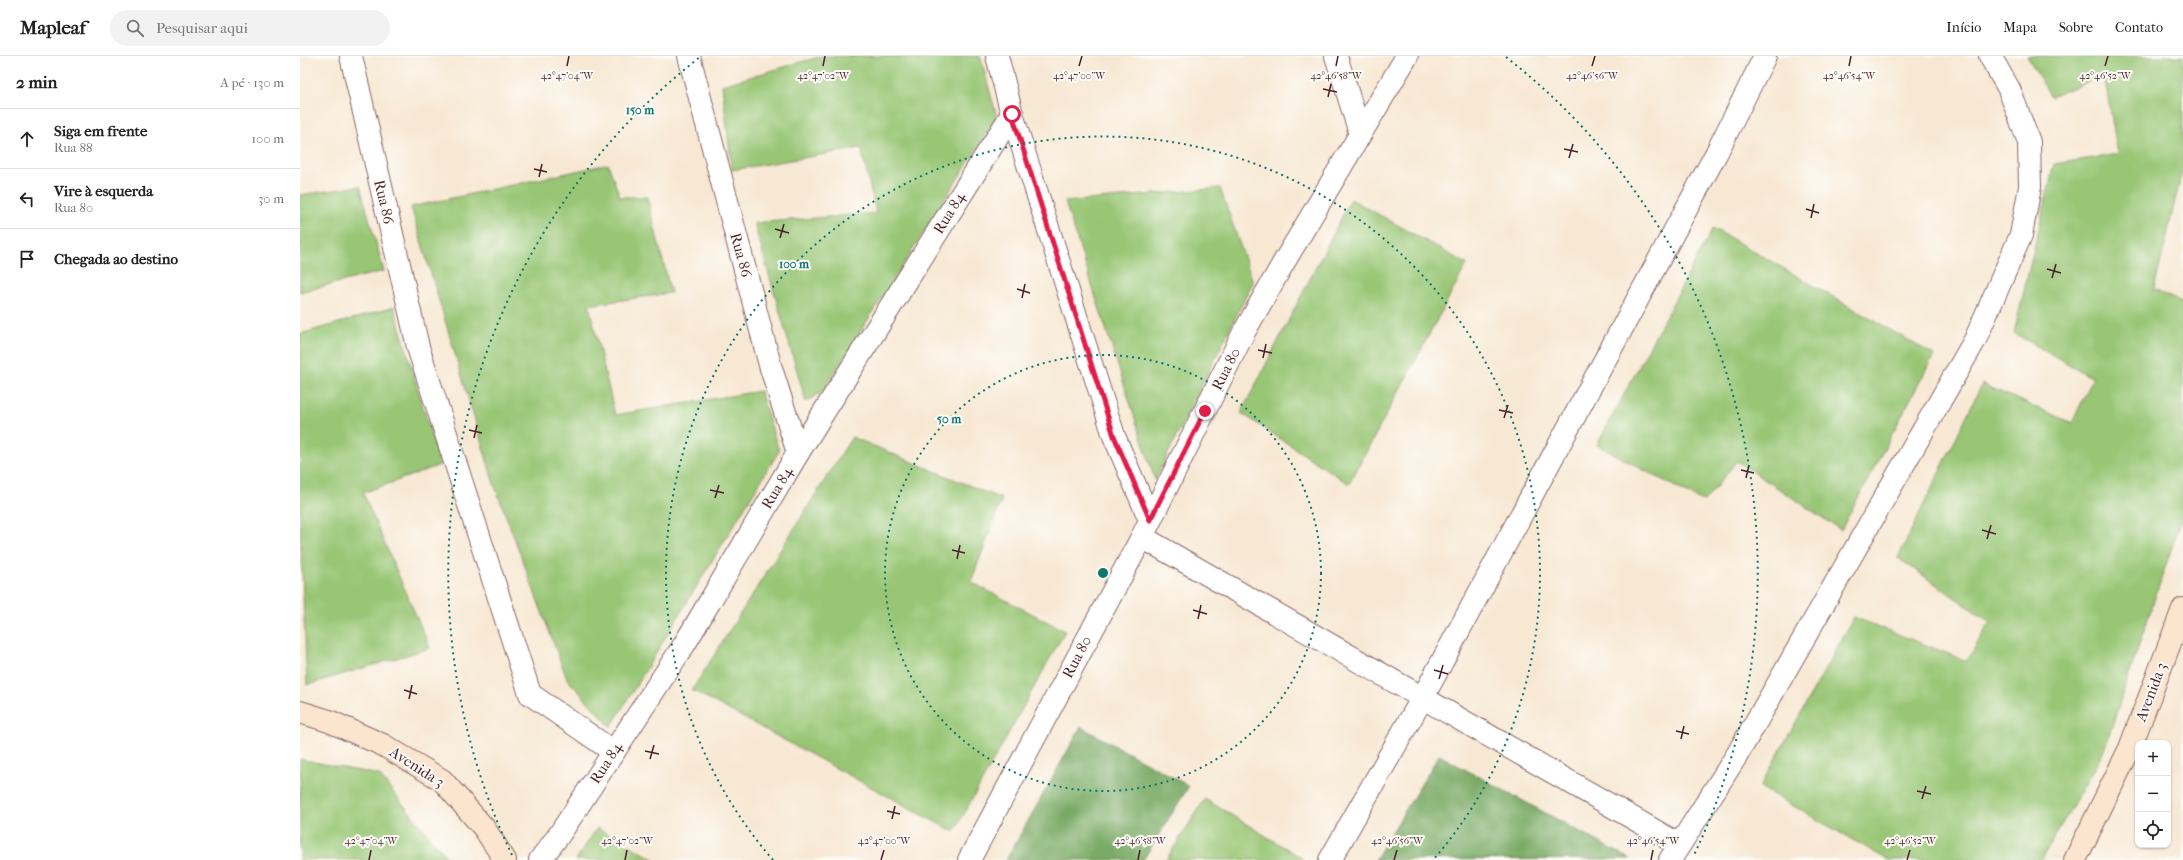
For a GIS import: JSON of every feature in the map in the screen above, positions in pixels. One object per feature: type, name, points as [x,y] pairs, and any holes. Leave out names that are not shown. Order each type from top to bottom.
[{"type":"main road","name":"Avenida 3","points":[[2075,860],[2130,748],[2183,609]]},
{"type":"main road","name":"Avenida 3","points":[[300,712],[329,721],[383,745],[442,780],[484,828],[506,860]]},
{"type":"street","name":"Rua 86","points":[[351,56],[418,347],[530,694],[614,752]]},
{"type":"street","name":"Rua 86","points":[[689,56],[770,365],[798,452]]},
{"type":"street","points":[[997,56],[1012,114],[1114,436],[1146,528],[1674,852],[1737,755],[1975,340],[2021,235],[2030,187],[2029,142],[2009,89],[1990,56]]},
{"type":"street","points":[[1336,56],[1360,133]]},
{"type":"street","name":"Rua 80","points":[[969,860],[1146,528],[1244,332],[1360,133],[1407,56]]},
{"type":"street","points":[[1330,860],[1423,697],[1716,154],[1765,56]]},
{"type":"street","name":"Rua 84","points":[[540,860],[559,835],[684,645],[798,452],[1012,114]]},
{"type":"green space","points":[[822,56],[980,56],[997,117],[822,392],[806,402],[754,223],[876,213],[861,148],[732,170],[722,85]]},
{"type":"green space","points":[[2027,56],[2183,56],[2183,167],[2154,290],[2183,303],[2183,514],[2103,753],[2041,860],[1888,860],[1760,787],[1854,617],[1967,661],[1990,622],[1898,558],[1982,384],[2072,423],[2093,378],[2014,333],[2054,164],[2118,154],[2104,75],[2051,97]]},
{"type":"green space","points":[[608,164],[620,197],[647,197],[671,293],[589,305],[615,415],[760,391],[779,451],[611,727],[567,679],[494,484],[411,207]]},
{"type":"green space","points":[[360,186],[384,271],[300,292],[300,195]]},
{"type":"green space","points":[[1220,188],[1253,282],[1155,480],[1065,202]]},
{"type":"green space","points":[[1351,199],[1467,264],[1349,484],[1241,413]]},
{"type":"green space","points":[[1713,228],[1934,355],[1841,530],[1737,461],[1704,502],[1597,445]]},
{"type":"green space","points":[[394,307],[440,465],[363,493],[430,648],[307,685],[300,525],[300,334]]},
{"type":"green space","points":[[852,437],[1002,499],[971,582],[1065,631],[954,832],[692,690]]},
{"type":"green space","points":[[1081,727],[1189,786],[1143,860],[1006,860]]},
{"type":"green space","points":[[1439,755],[1630,859],[1375,860]]},
{"type":"green space","points":[[300,759],[379,775],[449,860],[300,860]]},
{"type":"green space","points":[[1205,799],[1302,858],[1301,860],[1166,860]]},
{"type":"green space","points":[[597,828],[656,860],[576,860]]},
{"type":"route","points":[[1012,114],[1114,436],[1150,520],[1205,411]]}]
